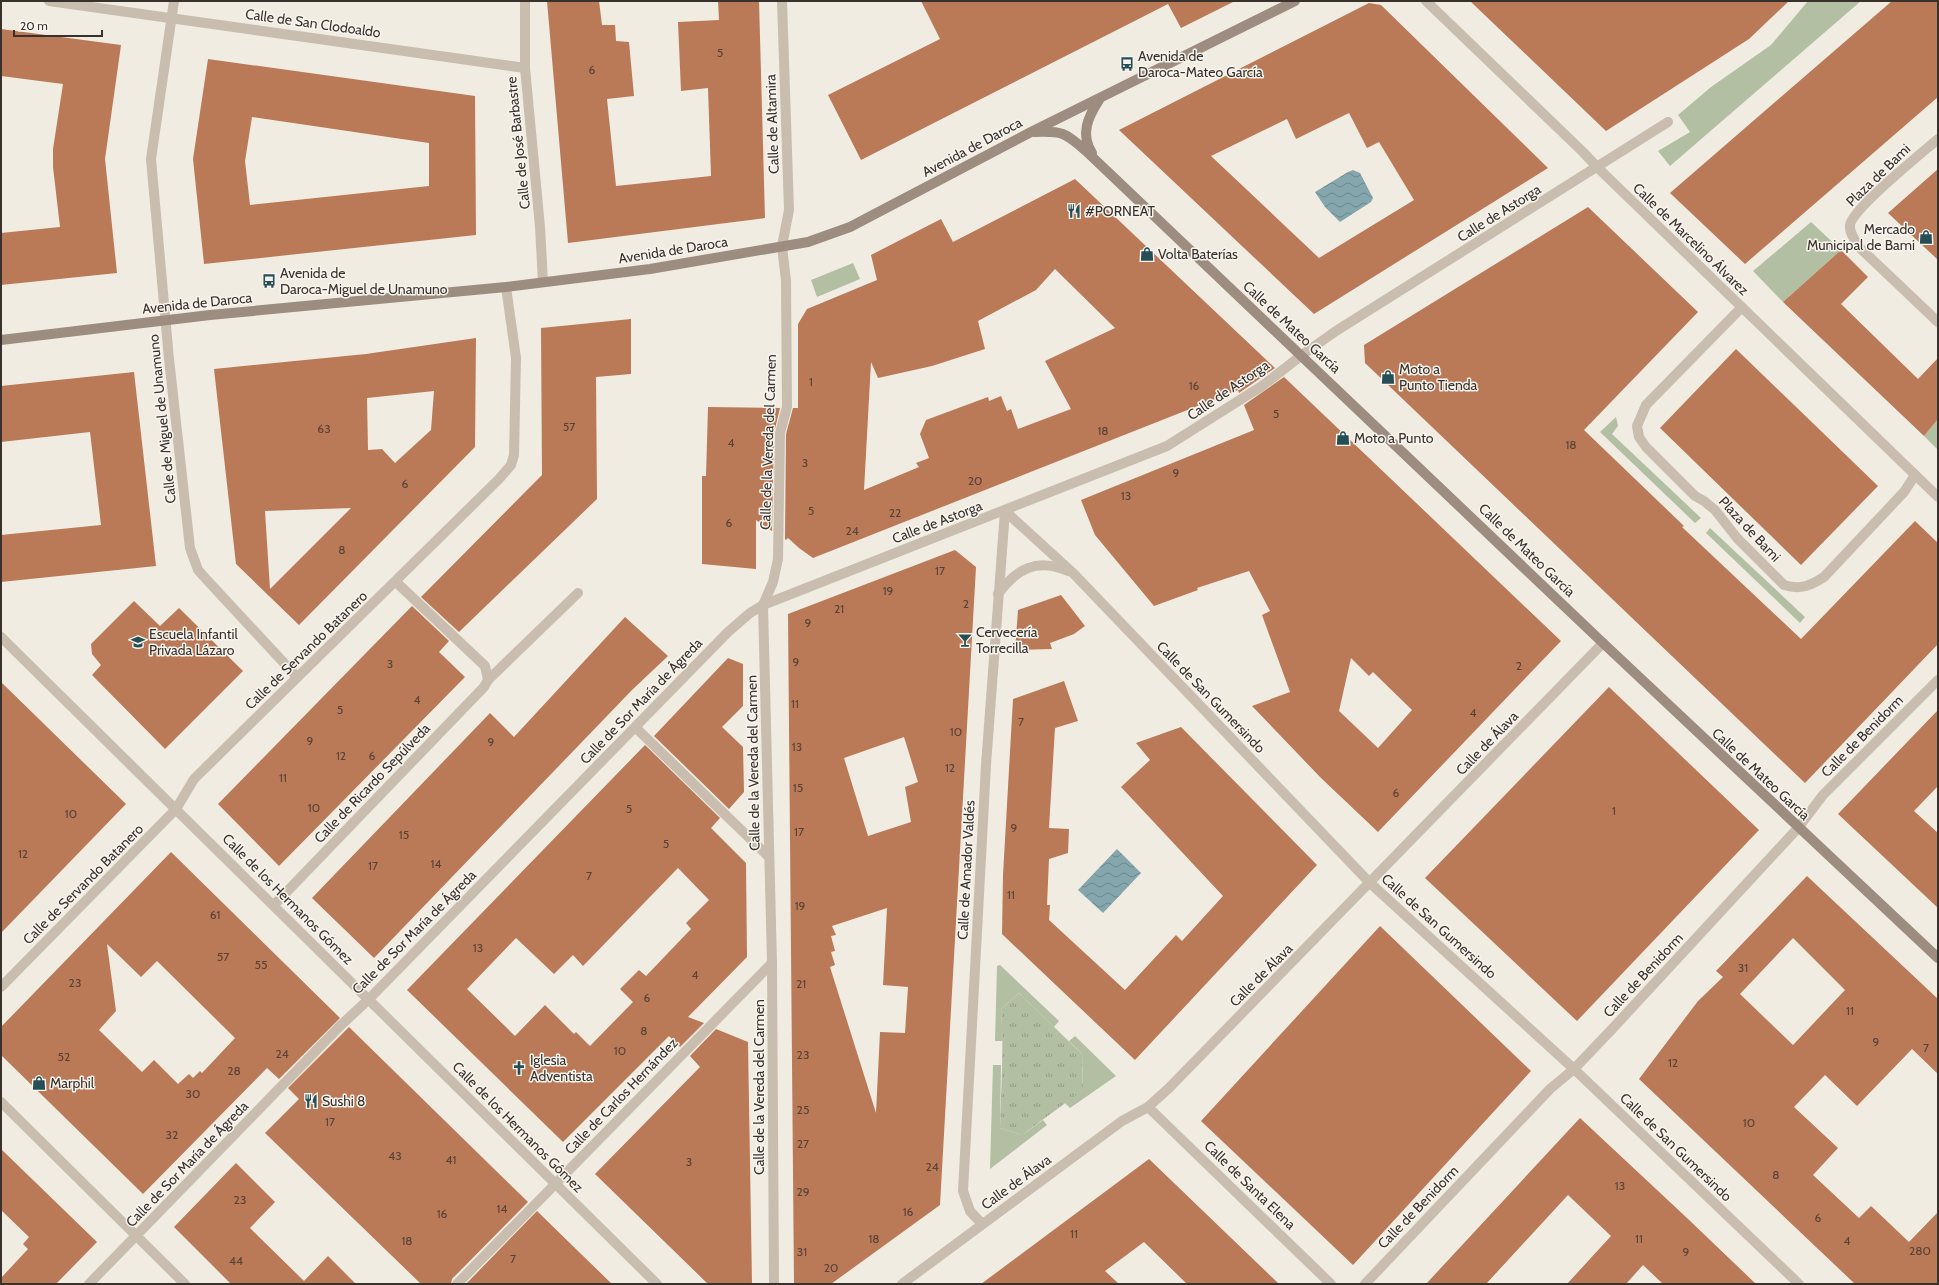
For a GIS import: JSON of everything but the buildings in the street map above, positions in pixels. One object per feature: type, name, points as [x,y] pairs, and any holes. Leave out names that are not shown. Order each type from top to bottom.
[{"type":"main road","name":"Avenida de Daroca","points":[[1,340],[166,320],[506,287],[650,268],[808,242],[850,227],[1031,132],[1295,1]]},
{"type":"main road","name":"Calle de Mateo García","points":[[1097,162],[1090,150],[1086,137],[1086,128],[1089,115],[1100,99]]},
{"type":"main road","name":"Calle de Mateo García","points":[[1031,132],[1057,131],[1066,134],[1097,162],[1302,355],[1798,828],[1938,958]]},
{"type":"street","name":"Calle de San Clodoaldo","points":[[49,1],[525,68]]},
{"type":"street","name":"Calle de Miguel de Unamuno","points":[[174,1],[151,159],[169,359],[190,548],[194,560],[207,580],[298,677]]},
{"type":"street","name":"Calle de José Barbastre","points":[[525,1],[525,68],[540,227],[543,282]]},
{"type":"street","name":"Calle de Altamira","points":[[782,1],[789,210],[782,246]]},
{"type":"street","name":"Calle de Marcelino Álvarez","points":[[1426,1],[1938,497]]},
{"type":"street","name":"Calle de Astorga","points":[[763,605],[1005,511],[1166,446],[1262,386],[1302,355],[1598,168],[1668,122]]},
{"type":"street","name":"Plaza de Bami","points":[[1938,139],[1867,202],[1856,214],[1850,226],[1853,237],[1860,248],[1938,322]]},
{"type":"street","name":"Calle de la Vereda del Carmen","points":[[774,1284],[772,963],[763,605],[773,582],[778,559],[780,433],[787,407],[786,281],[782,246]]},
{"type":"street","name":"Calle de Servando Batanero","points":[[1,987],[176,809],[194,779],[396,582],[499,479],[511,465],[514,455],[516,358],[506,287]]},
{"type":"street","name":"Plaza de Bami","points":[[1742,307],[1646,405],[1636,426],[1639,437],[1646,447],[1695,496],[1704,500],[1715,510],[1737,538],[1784,585],[1794,588],[1803,587],[1812,585],[1824,577],[1904,492],[1915,476]]},
{"type":"street","name":"Calle de San Gumersindo","points":[[1005,511],[1074,574],[1370,883],[1574,1069],[1799,1284]]},
{"type":"street","name":"Calle de Amador Valdés","points":[[982,1224],[970,1211],[963,1191],[986,764],[1005,511]]},
{"type":"street","name":"Calle de San Gumersindo","points":[[998,595],[1009,580],[1018,572],[1030,567],[1057,567],[1074,574]]},
{"type":"street","points":[[396,582],[485,666],[488,680]]},
{"type":"street","name":"Calle de Ricardo Sepúlveda","points":[[274,905],[484,688],[488,680],[578,593]]},
{"type":"street","name":"Calle de Sor María de Ágreda","points":[[89,1284],[334,1032],[636,728],[728,632],[750,613],[763,605]]},
{"type":"street","name":"Calle de los Hermanos Gómez","points":[[1,637],[369,998],[555,1185],[657,1284]]},
{"type":"street","name":"Calle de Álava","points":[[902,1284],[1122,1122],[1148,1107],[1169,1088],[1603,643]]},
{"type":"street","name":"Calle de Benidorm","points":[[1365,1284],[1550,1089],[1574,1069],[1798,828],[1823,795],[1938,680]]},
{"type":"street","points":[[636,728],[770,857]]},
{"type":"street","name":"Calle de Carlos Hernández","points":[[458,1284],[772,963]]},
{"type":"street","points":[[1,1102],[185,1284]]},
{"type":"street","name":"Calle de Santa Elena","points":[[1148,1107],[1331,1284]]},
{"type":"green space","points":[[1808,1],[1861,1],[1670,166],[1658,151],[1690,132],[1678,115],[1711,87],[1771,45]]},
{"type":"green space","points":[[1811,222],[1841,250],[1783,302],[1753,271]]},
{"type":"green space","points":[[853,263],[860,279],[817,297],[811,280]]},
{"type":"green space","points":[[1616,417],[1618,426],[1612,434],[1701,518],[1695,523],[1600,432]]},
{"type":"green space","points":[[1938,419],[1938,450],[1924,436]]},
{"type":"green space","points":[[1710,528],[1805,617],[1800,623],[1706,533]]},
{"type":"green space","points":[[1000,965],[1059,1021],[1054,1027],[1019,993],[1001,1009],[1003,1041],[995,1041],[997,966]]},
{"type":"green space","points":[[1019,993],[1082,1054],[1083,1090],[1022,1135],[1000,1128],[1002,1053],[1001,1009]]},
{"type":"green space","points":[[1075,1036],[1116,1076],[1070,1108],[1065,1103],[1083,1089],[1082,1054],[1069,1041]]},
{"type":"green space","points":[[993,1065],[1001,1065],[1000,1128],[1022,1135],[1043,1120],[1047,1125],[990,1169]]},
{"type":"water","points":[[1353,170],[1360,173],[1373,198],[1371,202],[1340,222],[1325,207],[1315,192]]},
{"type":"water","points":[[1117,849],[1141,873],[1103,913],[1078,890]]},
{"type":"place","name":"Avenida de Daroca-Mateo García","points":[[1127,64]]},
{"type":"place","name":"#PORNEAT","points":[[1074,211]]},
{"type":"place","name":"Mercado Municipal de Bami","points":[[1926,237]]},
{"type":"place","name":"Volta Baterías","points":[[1147,254]]},
{"type":"place","name":"Avenida de Daroca-Miguel de Unamuno","points":[[269,281]]},
{"type":"place","name":"Moto a Punto Tienda","points":[[1388,377]]},
{"type":"place","name":"Moto a Punto","points":[[1343,438]]},
{"type":"place","name":"Cervecería Torrecilla","points":[[965,640]]},
{"type":"place","name":"Escuela Infantil Privada Lázaro","points":[[138,642]]},
{"type":"place","name":"Iglesia Adventista","points":[[519,1068]]},
{"type":"place","name":"Marphil","points":[[39,1083]]},
{"type":"place","name":"Sushi 8","points":[[311,1101]]}]
